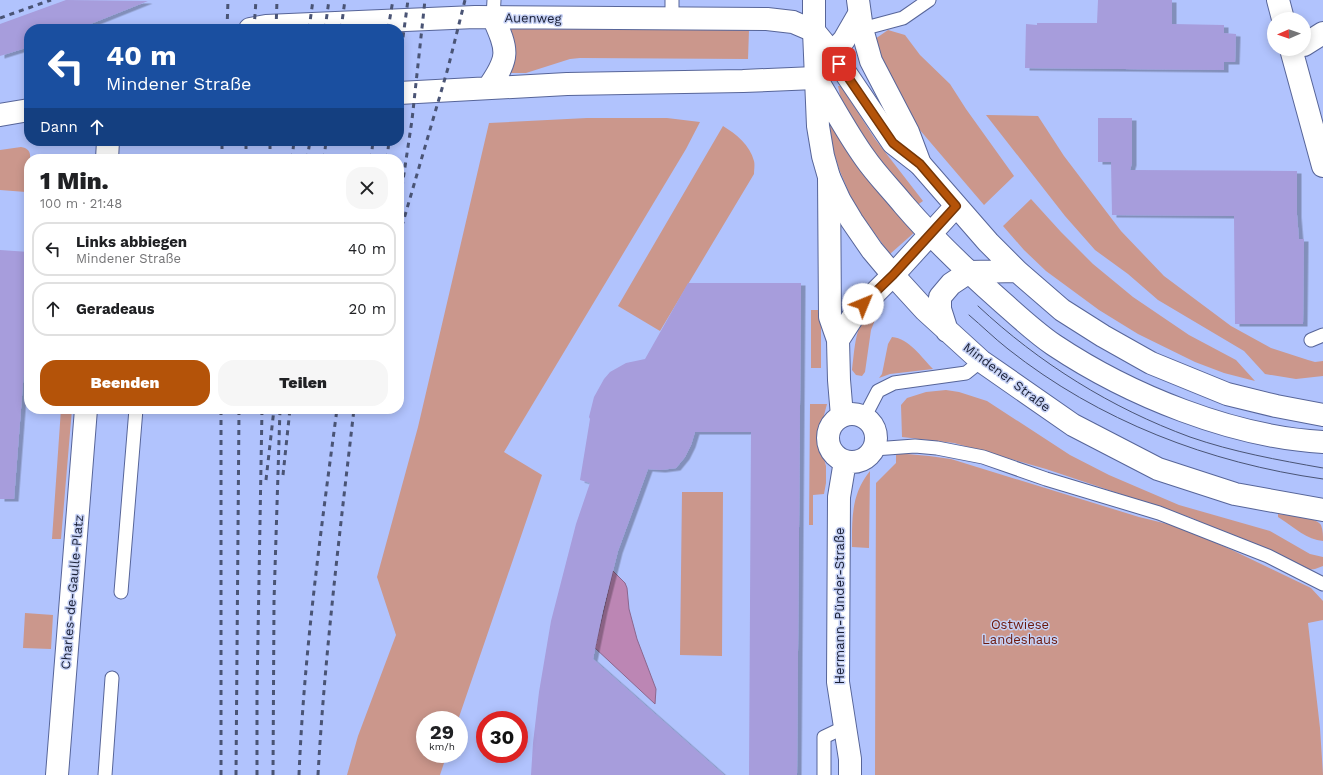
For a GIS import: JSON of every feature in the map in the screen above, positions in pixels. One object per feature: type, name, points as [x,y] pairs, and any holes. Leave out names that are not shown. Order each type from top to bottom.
[{"type":"street","name":"Mindener Straße","points":[[814,0],[815,78],[818,126],[823,156],[829,177],[840,201],[872,250],[925,310],[981,361],[1073,425],[1158,469],[1234,494],[1323,510]]},
{"type":"street","points":[[1278,0],[1281,12]]},
{"type":"street","name":"Auenweg","points":[[293,24],[494,9],[672,9],[794,22],[814,31]]},
{"type":"street","points":[[488,88],[497,75],[506,55],[494,9]]},
{"type":"street","points":[[815,78],[832,53],[844,40],[860,15]]},
{"type":"street","points":[[860,15],[871,61],[908,132],[920,164]]},
{"type":"street","points":[[814,31],[832,53],[893,143],[920,164],[988,242],[1017,271],[1062,310],[1103,336],[1151,363],[1227,394],[1276,406],[1323,415]]},
{"type":"street","points":[[1311,40],[1323,33]]},
{"type":"street","points":[[1298,56],[1323,166]]},
{"type":"street","points":[[404,93],[567,84],[815,78]]},
{"type":"street","points":[[815,78],[865,158],[930,234],[969,272],[1017,315],[1053,344],[1091,368],[1142,394],[1189,413],[1241,430],[1323,442]]},
{"type":"street","points":[[0,115],[24,111]]},
{"type":"street","points":[[829,177],[830,317],[838,340],[842,416]]},
{"type":"street","points":[[838,340],[856,312],[893,275],[956,206]]},
{"type":"street","points":[[947,331],[940,309],[940,297],[951,284],[969,272],[1017,271]]},
{"type":"street","points":[[850,413],[865,416],[874,426],[876,433],[877,441],[870,455],[865,459],[852,462],[845,461],[837,457],[832,451],[829,443],[828,435],[830,427],[836,420],[850,413]]},
{"type":"street","name":"Charles-de-Gaulle-Platz","points":[[57,775],[86,414]]},
{"type":"street","name":"Hermann-Pünder-Straße","points":[[845,461],[839,497],[838,682],[850,759],[850,775]]},
{"type":"lane","points":[[860,15],[903,18],[929,0]]},
{"type":"lane","points":[[1311,340],[1323,335]]},
{"type":"lane","points":[[865,416],[878,391],[894,382],[966,373],[981,361]]},
{"type":"lane","points":[[122,592],[136,414]]},
{"type":"lane","points":[[874,449],[915,446],[937,448],[983,457],[1046,479],[1159,513],[1268,556],[1323,584]]},
{"type":"lane","points":[[105,775],[112,678]]},
{"type":"lane","points":[[824,775],[824,737],[845,727]]},
{"type":"green space","points":[[507,29],[749,30],[748,59],[580,58],[570,59],[526,73],[506,73]]},
{"type":"green space","points":[[888,30],[905,35],[920,55],[950,84],[1014,176],[984,205],[913,122],[888,78],[875,39]]},
{"type":"green space","points":[[838,86],[841,86],[875,139],[923,201],[916,206],[870,154],[841,100]]},
{"type":"green space","points":[[986,115],[1038,116],[1064,156],[1121,231],[1164,276],[1231,326],[1271,348],[1315,362],[1323,361],[1323,376],[1296,379],[1265,374],[1244,351],[1158,300],[1128,274],[1095,250],[1065,216]]},
{"type":"green space","points":[[587,118],[667,118],[700,122],[686,149],[504,452],[542,475],[461,711],[416,711],[416,763],[444,763],[440,775],[347,775],[358,736],[396,635],[377,577],[418,427],[489,123]]},
{"type":"green space","points":[[830,122],[916,231],[890,254],[855,207],[839,169],[832,146]]},
{"type":"green space","points":[[723,126],[737,136],[746,145],[754,161],[754,174],[660,331],[618,306]]},
{"type":"green space","points":[[21,147],[26,148],[29,152],[30,154],[24,154],[24,192],[0,190],[0,150]]},
{"type":"green space","points":[[1031,199],[1093,264],[1133,297],[1189,335],[1236,360],[1255,381],[1224,373],[1195,362],[1138,334],[1099,310],[1046,271],[1024,250],[1003,226]]},
{"type":"green space","points":[[870,307],[877,315],[871,330],[865,372],[862,376],[856,375],[852,370],[856,337],[861,322]]},
{"type":"green space","points":[[811,310],[821,310],[821,368],[811,368]]},
{"type":"green space","points":[[892,337],[898,338],[910,345],[933,369],[890,374],[879,378],[882,374],[888,344]]},
{"type":"green space","points":[[946,390],[959,392],[987,401],[1070,455],[1109,475],[1179,505],[1270,531],[1310,554],[1323,557],[1323,566],[1308,570],[1192,518],[1046,469],[954,443],[902,437],[901,405],[907,398],[926,392]]},
{"type":"green space","points":[[810,404],[827,404],[818,438],[826,466],[826,483],[824,494],[813,495],[813,525],[809,525]]},
{"type":"green space","points":[[61,414],[72,414],[61,539],[52,539]]},
{"type":"green space","name":"Ostwiese Landeshaus","points":[[896,453],[951,459],[1139,517],[1180,527],[1311,588],[1323,601],[1323,620],[1308,623],[1320,728],[1323,775],[875,775],[876,483],[896,463]]},
{"type":"green space","points":[[870,471],[869,548],[852,547],[852,527],[856,498],[859,489]]},
{"type":"green space","points":[[682,492],[723,492],[722,656],[680,655]]},
{"type":"green space","points":[[1278,514],[1301,517],[1318,522],[1322,527],[1323,541],[1301,533],[1278,517]]},
{"type":"green space","points":[[25,613],[53,615],[51,649],[23,648]]},
{"type":"shaded area","points":[[613,571],[625,583],[627,588],[629,609],[637,639],[656,689],[655,704],[595,648]]},
{"type":"building","points":[[66,0],[148,1],[90,24],[24,24],[24,49],[0,56],[0,24]]},
{"type":"building","points":[[1098,0],[1172,0],[1172,24],[1224,25],[1224,33],[1236,34],[1235,62],[1224,62],[1224,70],[1025,68],[1026,24],[1097,23]]},
{"type":"building","points":[[1098,118],[1132,118],[1132,163],[1130,170],[1297,171],[1297,215],[1299,239],[1304,239],[1303,324],[1235,324],[1234,216],[1112,215],[1111,162],[1098,162]]},
{"type":"building","points":[[0,250],[24,252],[24,370],[14,499],[0,499]]},
{"type":"building","points":[[688,283],[801,283],[797,775],[749,775],[751,432],[695,432],[685,457],[676,468],[661,470],[648,469],[618,551],[603,610],[593,659],[724,775],[531,775],[539,692],[551,621],[576,524],[590,483],[580,480],[590,419],[589,417],[594,397],[604,379],[610,372],[626,363],[645,359]]},
{"type":"tram line","points":[[978,306],[1001,327],[1051,365],[1104,398],[1132,412],[1190,437],[1223,447],[1323,468]]},
{"type":"tram line","points":[[969,315],[998,341],[1043,375],[1118,418],[1197,450],[1280,472],[1323,479]]},
{"type":"railway","points":[[0,18],[51,0]]},
{"type":"railway","points":[[227,24],[228,0]]},
{"type":"railway","points":[[254,24],[256,0]]},
{"type":"railway","points":[[276,24],[277,0]]},
{"type":"railway","points":[[310,24],[313,0]]},
{"type":"railway","points":[[326,24],[329,0]]},
{"type":"railway","points":[[342,24],[345,0]]},
{"type":"railway","points":[[389,24],[393,0]]},
{"type":"railway","points":[[404,30],[408,0]]},
{"type":"railway","points":[[404,174],[412,120],[425,0]]},
{"type":"railway","points":[[404,219],[448,68],[465,0]]},
{"type":"railway","points":[[222,146],[222,154]]},
{"type":"railway","points":[[246,146],[246,154]]},
{"type":"railway","points":[[270,146],[270,154]]},
{"type":"railway","points":[[293,146],[293,154]]},
{"type":"railway","points":[[308,154],[309,146]]},
{"type":"railway","points":[[325,146],[325,154]]},
{"type":"railway","points":[[372,146],[372,154]]},
{"type":"railway","points":[[388,146],[388,154]]},
{"type":"railway","points":[[221,414],[221,775]]},
{"type":"railway","points":[[236,775],[239,414]]},
{"type":"railway","points":[[257,775],[262,414]]},
{"type":"railway","points":[[266,480],[273,414]]},
{"type":"railway","points":[[273,775],[274,601],[280,414]]},
{"type":"railway","points":[[283,475],[289,414]]},
{"type":"railway","points":[[299,775],[301,729],[309,637],[336,414]]},
{"type":"railway","points":[[318,775],[329,637],[353,414]]},
{"type":"route","points":[[839,64],[893,143],[920,164],[956,206],[893,275],[863,304]]}]
